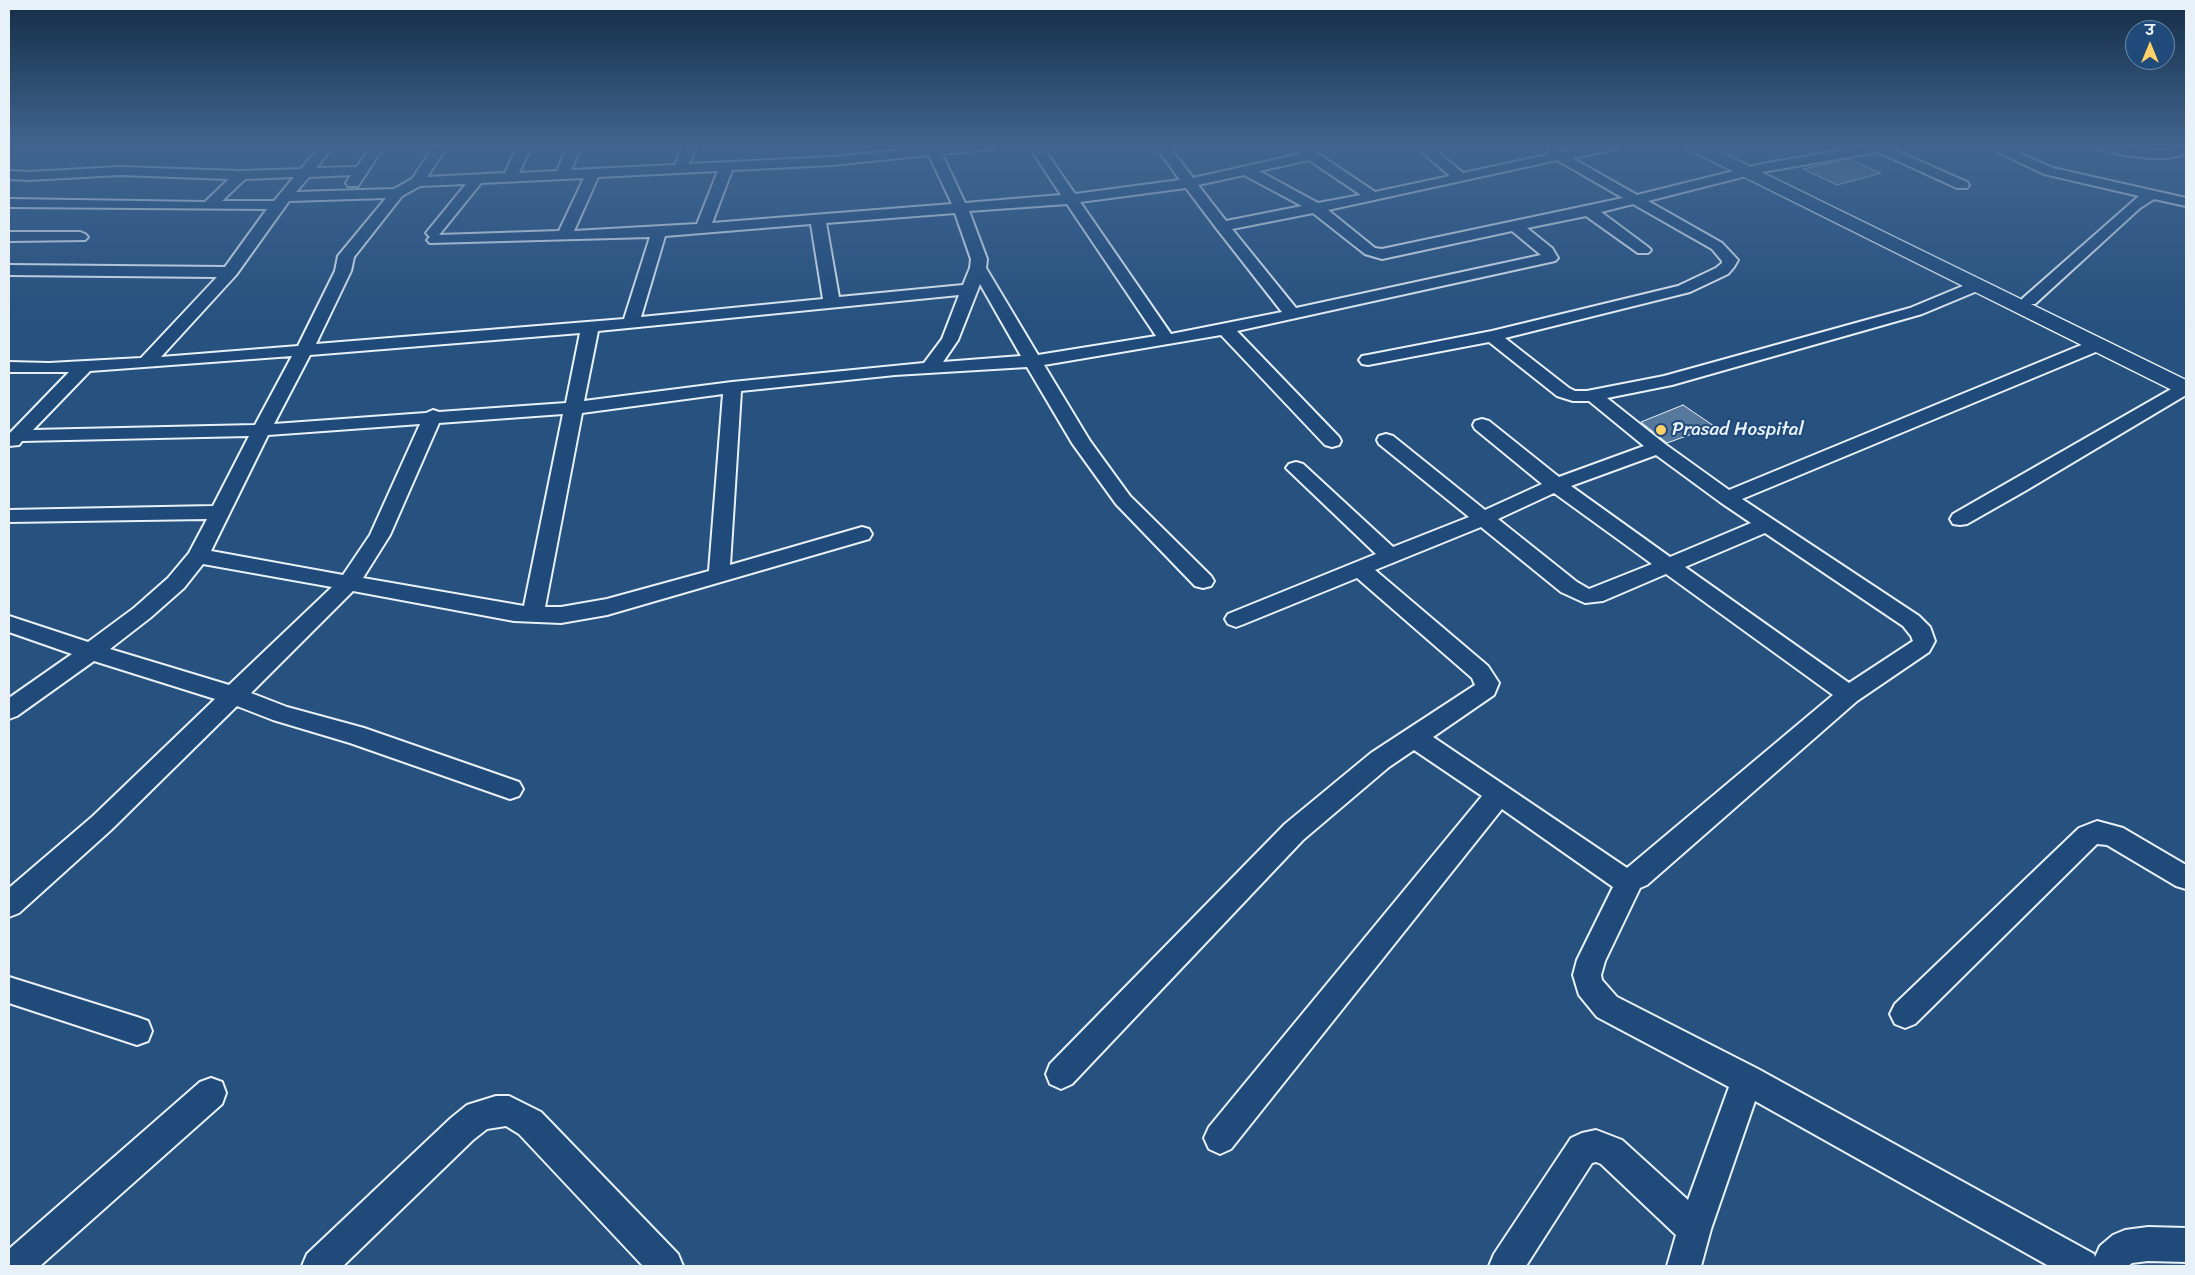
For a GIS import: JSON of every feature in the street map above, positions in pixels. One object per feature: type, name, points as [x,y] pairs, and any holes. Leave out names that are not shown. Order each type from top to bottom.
[{"type":"street","points":[[109,204],[231,204]]},
{"type":"street","points":[[146,363],[230,272],[278,204]]},
{"type":"street","points":[[9,710],[91,652],[161,596],[176,583],[198,556],[261,430],[305,349],[343,271],[346,256],[387,204]]},
{"type":"street","points":[[457,204],[434,236],[551,237],[565,234],[658,232],[1010,204]]},
{"type":"street","points":[[565,234],[579,204]]},
{"type":"street","points":[[703,228],[712,204]]},
{"type":"street","points":[[930,367],[950,340],[978,268],[979,258],[959,204]]},
{"type":"street","points":[[1074,204],[1166,340]]},
{"type":"street","points":[[1206,204],[1293,315]]},
{"type":"street","points":[[1310,204],[1370,251],[1382,254],[1516,227],[1614,204]]},
{"type":"street","points":[[1222,226],[1334,204]]},
{"type":"street","points":[[1368,360],[1492,336],[1684,289],[1713,277],[1729,264],[1730,260],[1717,246],[1645,204]]},
{"type":"street","points":[[1820,204],[1976,286],[2097,345],[2186,384]]},
{"type":"street","points":[[1827,204],[2030,301],[2186,384]]},
{"type":"street","points":[[2030,301],[2136,204]]},
{"type":"street","points":[[1589,211],[1642,250]]},
{"type":"street","points":[[818,219],[832,303]]},
{"type":"street","points":[[13,440],[261,430],[433,416],[575,408],[732,387],[930,367],[1032,361],[1225,329],[1550,258],[1547,251],[1516,227]]},
{"type":"street","points":[[631,323],[658,232]]},
{"type":"street","points":[[9,237],[80,237]]},
{"type":"street","points":[[978,268],[1081,443],[1123,500],[1203,581]]},
{"type":"street","points":[[9,270],[230,272]]},
{"type":"street","points":[[1492,336],[1563,392],[1573,396],[1593,395],[1666,381],[1916,311],[1976,286]]},
{"type":"street","points":[[9,368],[146,363],[590,327],[970,289]]},
{"type":"street","points":[[533,614],[590,327]]},
{"type":"street","points":[[1225,329],[1332,441]]},
{"type":"street","points":[[1727,498],[2097,345]]},
{"type":"street","points":[[13,440],[85,366]]},
{"type":"street","points":[[1960,518],[2018,486],[2186,384]]},
{"type":"street","points":[[718,574],[732,387]]},
{"type":"street","points":[[1414,737],[1615,875],[1622,879],[1630,880],[1637,877],[1849,695],[1921,646],[1924,641],[1922,633],[1911,621],[1727,498],[1658,448],[1593,395]]},
{"type":"street","points":[[9,905],[102,823],[349,583],[380,535],[433,416]]},
{"type":"street","points":[[1482,425],[1556,485],[1849,695]]},
{"type":"street","points":[[1386,440],[1482,519],[1569,587],[1585,596],[1595,596],[1765,525]]},
{"type":"street","points":[[1236,619],[1482,519],[1556,485],[1658,448]]},
{"type":"street","points":[[1296,468],[1390,556]]},
{"type":"street","points":[[9,516],[219,512]]},
{"type":"street","points":[[198,556],[514,612],[561,615],[592,610],[862,534]]},
{"type":"street","points":[[1061,1074],[1294,832],[1380,760],[1484,691],[1487,683],[1480,672],[1360,569]]},
{"type":"street","points":[[9,624],[91,652],[232,695],[281,714],[355,735],[510,789]]},
{"type":"street","points":[[1220,1138],[1499,794]]},
{"type":"street","points":[[1905,1014],[2088,836],[2102,833],[2114,836],[2186,878]]},
{"type":"street","points":[[1630,880],[1591,960],[1587,975],[1589,986],[1607,1007],[1747,1080],[2082,1266]]},
{"type":"street","points":[[9,990],[137,1031]]},
{"type":"street","points":[[1684,1266],[1694,1229],[1747,1080]]},
{"type":"street","points":[[15,1266],[211,1093]]},
{"type":"street","points":[[319,1266],[462,1129],[478,1116],[496,1110],[509,1111],[530,1123],[666,1266]]},
{"type":"street","points":[[1506,1266],[1582,1149],[1588,1147],[1596,1146],[1611,1152],[1694,1229]]},
{"type":"street","points":[[2109,1266],[2112,1258],[2125,1247],[2148,1244],[2186,1245]]},
{"type":"building","points":[[1683,405],[1714,426],[1667,443],[1641,422]]},
{"type":"place","name":"Prasad Hospital","points":[[1661,430]]}]
